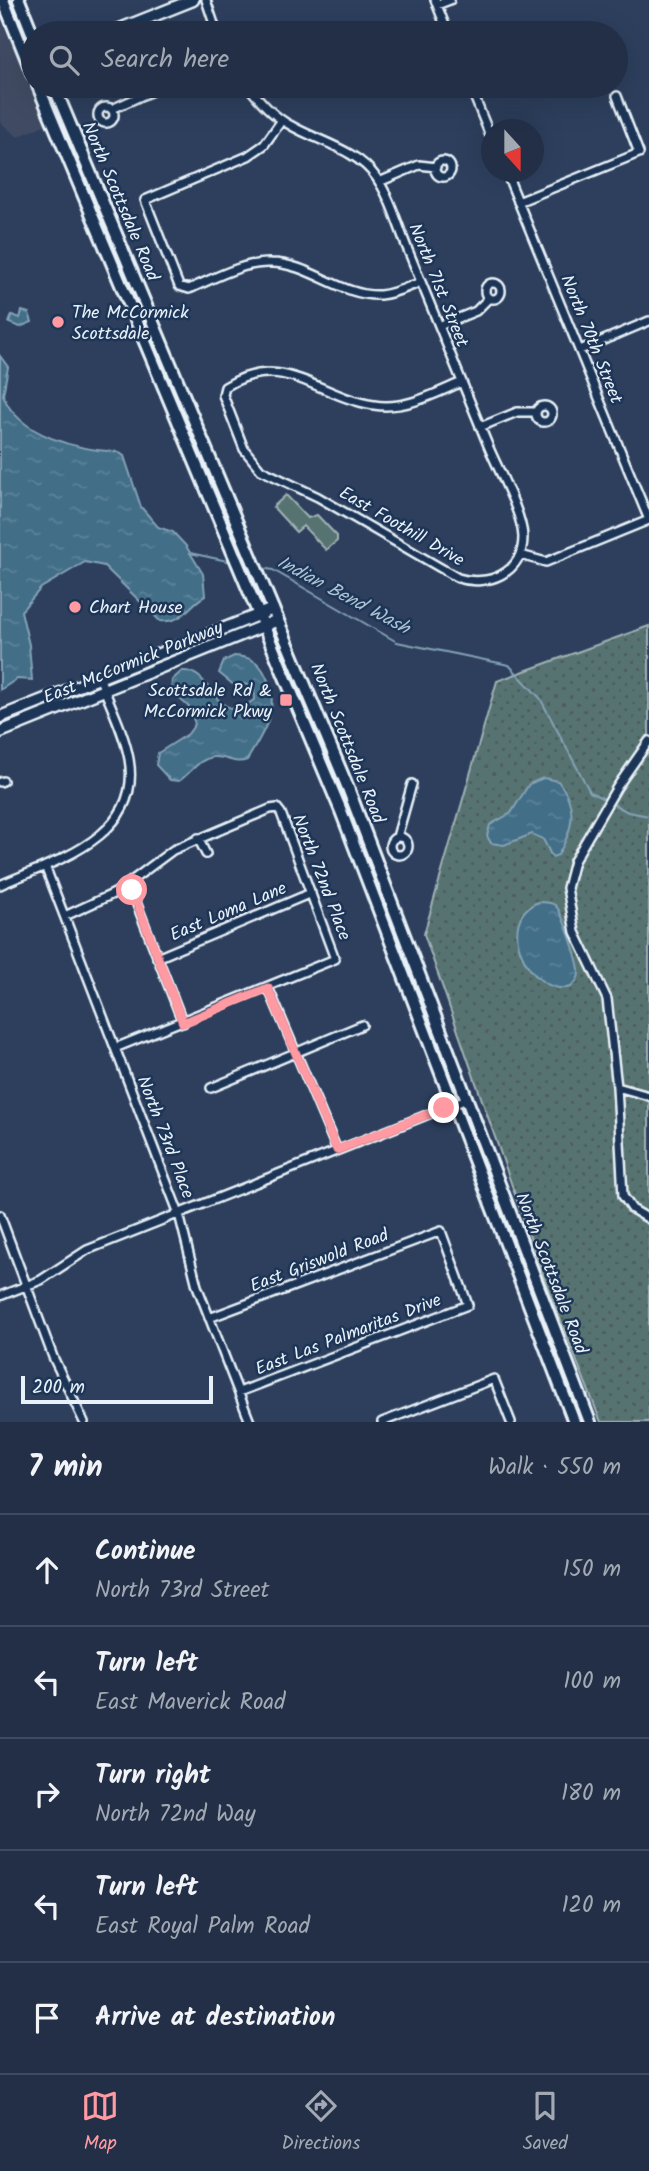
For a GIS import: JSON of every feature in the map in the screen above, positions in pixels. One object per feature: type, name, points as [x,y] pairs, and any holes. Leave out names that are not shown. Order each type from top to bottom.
[{"type":"main road","points":[[3,0],[21,40]]},
{"type":"main road","points":[[19,0],[27,21]]},
{"type":"main road","points":[[140,21],[192,0]]},
{"type":"main road","name":"North Scottsdale Road","points":[[43,98],[341,811],[574,1422]]},
{"type":"main road","name":"North Scottsdale Road","points":[[59,98],[374,856],[590,1422]]},
{"type":"main road","name":"East McCormick Parkway","points":[[0,732],[105,691],[262,621],[274,612]]},
{"type":"main road","name":"East McCormick Parkway","points":[[0,717],[262,621]]},
{"type":"main road","points":[[341,811],[351,817],[364,849],[374,856],[372,870],[380,914]]},
{"type":"street","points":[[206,0],[206,8],[212,21]]},
{"type":"street","points":[[443,21],[436,3],[450,0]]},
{"type":"street","points":[[112,109],[136,98]]},
{"type":"street","name":"North 71st Street","points":[[260,98],[282,120],[359,159],[379,182],[521,527],[520,555]]},
{"type":"street","points":[[475,98],[484,119]]},
{"type":"street","points":[[518,202],[639,153],[618,98]]},
{"type":"street","points":[[282,120],[264,145],[248,156],[145,200],[179,286],[184,290],[244,267],[270,263],[297,267],[377,295],[421,282]]},
{"type":"street","points":[[379,182],[419,166],[436,167]]},
{"type":"street","name":"North 70th Street","points":[[510,182],[649,520]]},
{"type":"street","points":[[439,326],[476,311],[489,298]]},
{"type":"street","points":[[580,349],[649,321]]},
{"type":"street","name":"East Foothill Drive","points":[[462,382],[413,402],[393,406],[362,402],[278,371],[254,374],[228,384],[223,391],[239,437],[254,463],[266,474],[318,497],[458,578],[475,582],[491,580],[509,569],[520,555]]},
{"type":"street","points":[[480,427],[523,410],[536,412]]},
{"type":"street","points":[[520,555],[546,562],[649,520]]},
{"type":"street","points":[[0,884],[45,866],[100,837],[116,820],[126,797],[130,762],[100,679]]},
{"type":"street","points":[[649,741],[599,817],[574,861],[568,880],[568,899],[580,944],[607,999],[617,1087],[623,1196],[632,1209],[649,1219]]},
{"type":"street","points":[[391,850],[391,842],[397,837],[412,783]]},
{"type":"street","name":"North 72nd Place","points":[[198,838],[277,808],[335,958],[268,988]]},
{"type":"street","points":[[391,850],[399,855],[406,851],[407,842],[397,837]]},
{"type":"street","points":[[65,916],[102,900],[129,884],[165,854],[198,838],[206,854]]},
{"type":"street","points":[[374,856],[391,850]]},
{"type":"street","name":"North 73rd Place","points":[[45,866],[179,1214],[197,1286],[250,1422]]},
{"type":"street","points":[[129,884],[183,1023]]},
{"type":"street","name":"East Loma Lane","points":[[158,958],[311,893]]},
{"type":"street","points":[[115,1048],[268,988],[337,1150]]},
{"type":"street","points":[[211,1088],[362,1025]]},
{"type":"street","points":[[617,1087],[649,1096]]},
{"type":"street","points":[[0,1296],[25,1287],[88,1250],[467,1099]]},
{"type":"street","points":[[0,1215],[53,1357],[84,1422]]},
{"type":"street","name":"East Griswold Road","points":[[209,1318],[440,1231],[468,1305]]},
{"type":"street","name":"East Las Palmaritas Drive","points":[[239,1392],[468,1305]]},
{"type":"street","points":[[382,1422],[494,1379],[511,1422]]},
{"type":"shaded area","points":[[0,18],[21,66],[21,98],[35,98],[46,124],[18,137],[0,122]]},
{"type":"green space","points":[[286,495],[308,518],[317,515],[337,536],[337,541],[326,550],[303,526],[296,532],[273,507]]},
{"type":"green space","points":[[649,626],[649,1422],[601,1422],[547,1286],[424,934],[497,681]]},
{"type":"water","points":[[22,311],[29,313],[32,322],[20,327],[9,323],[12,315],[20,318]]},
{"type":"water","points":[[0,356],[8,367],[3,395],[22,421],[36,431],[68,444],[118,452],[124,456],[141,507],[158,527],[173,532],[186,546],[203,574],[205,596],[180,617],[160,621],[104,566],[85,562],[41,588],[21,611],[29,645],[32,680],[17,679],[0,690]]},
{"type":"water","points":[[234,656],[256,662],[270,686],[271,708],[265,729],[247,760],[238,762],[218,757],[208,758],[179,781],[170,780],[156,765],[158,753],[188,734],[195,724],[189,707],[171,691],[172,680],[182,671],[192,672],[223,704],[241,709],[255,699],[254,687],[244,684],[240,690],[219,673],[224,661]]},
{"type":"water","points":[[543,778],[558,781],[569,799],[571,808],[568,836],[558,855],[552,857],[543,839],[532,834],[504,845],[491,843],[487,836],[490,825],[511,813],[529,784]]},
{"type":"water","points":[[539,902],[555,905],[566,927],[579,967],[578,977],[571,987],[556,987],[542,981],[530,970],[522,955],[518,924],[525,911]]},
{"type":"waterway","name":"Indian Bend Wash","points":[[190,553],[232,562]]},
{"type":"waterway","name":"Indian Bend Wash","points":[[262,568],[273,570],[397,642],[509,665],[540,698],[590,792],[606,800]]},
{"type":"waterway","name":"Indian Bend Wash","points":[[611,803],[628,812],[649,816]]},
{"type":"place","name":"The McCormick Scottsdale","points":[[58,322]]},
{"type":"place","name":"Chart House","points":[[75,607]]},
{"type":"place","name":"Scottsdale Rd & McCormick Pkwy","points":[[286,700]]},
{"type":"route","points":[[132,890],[183,1023],[268,988],[337,1150],[444,1108]]}]
